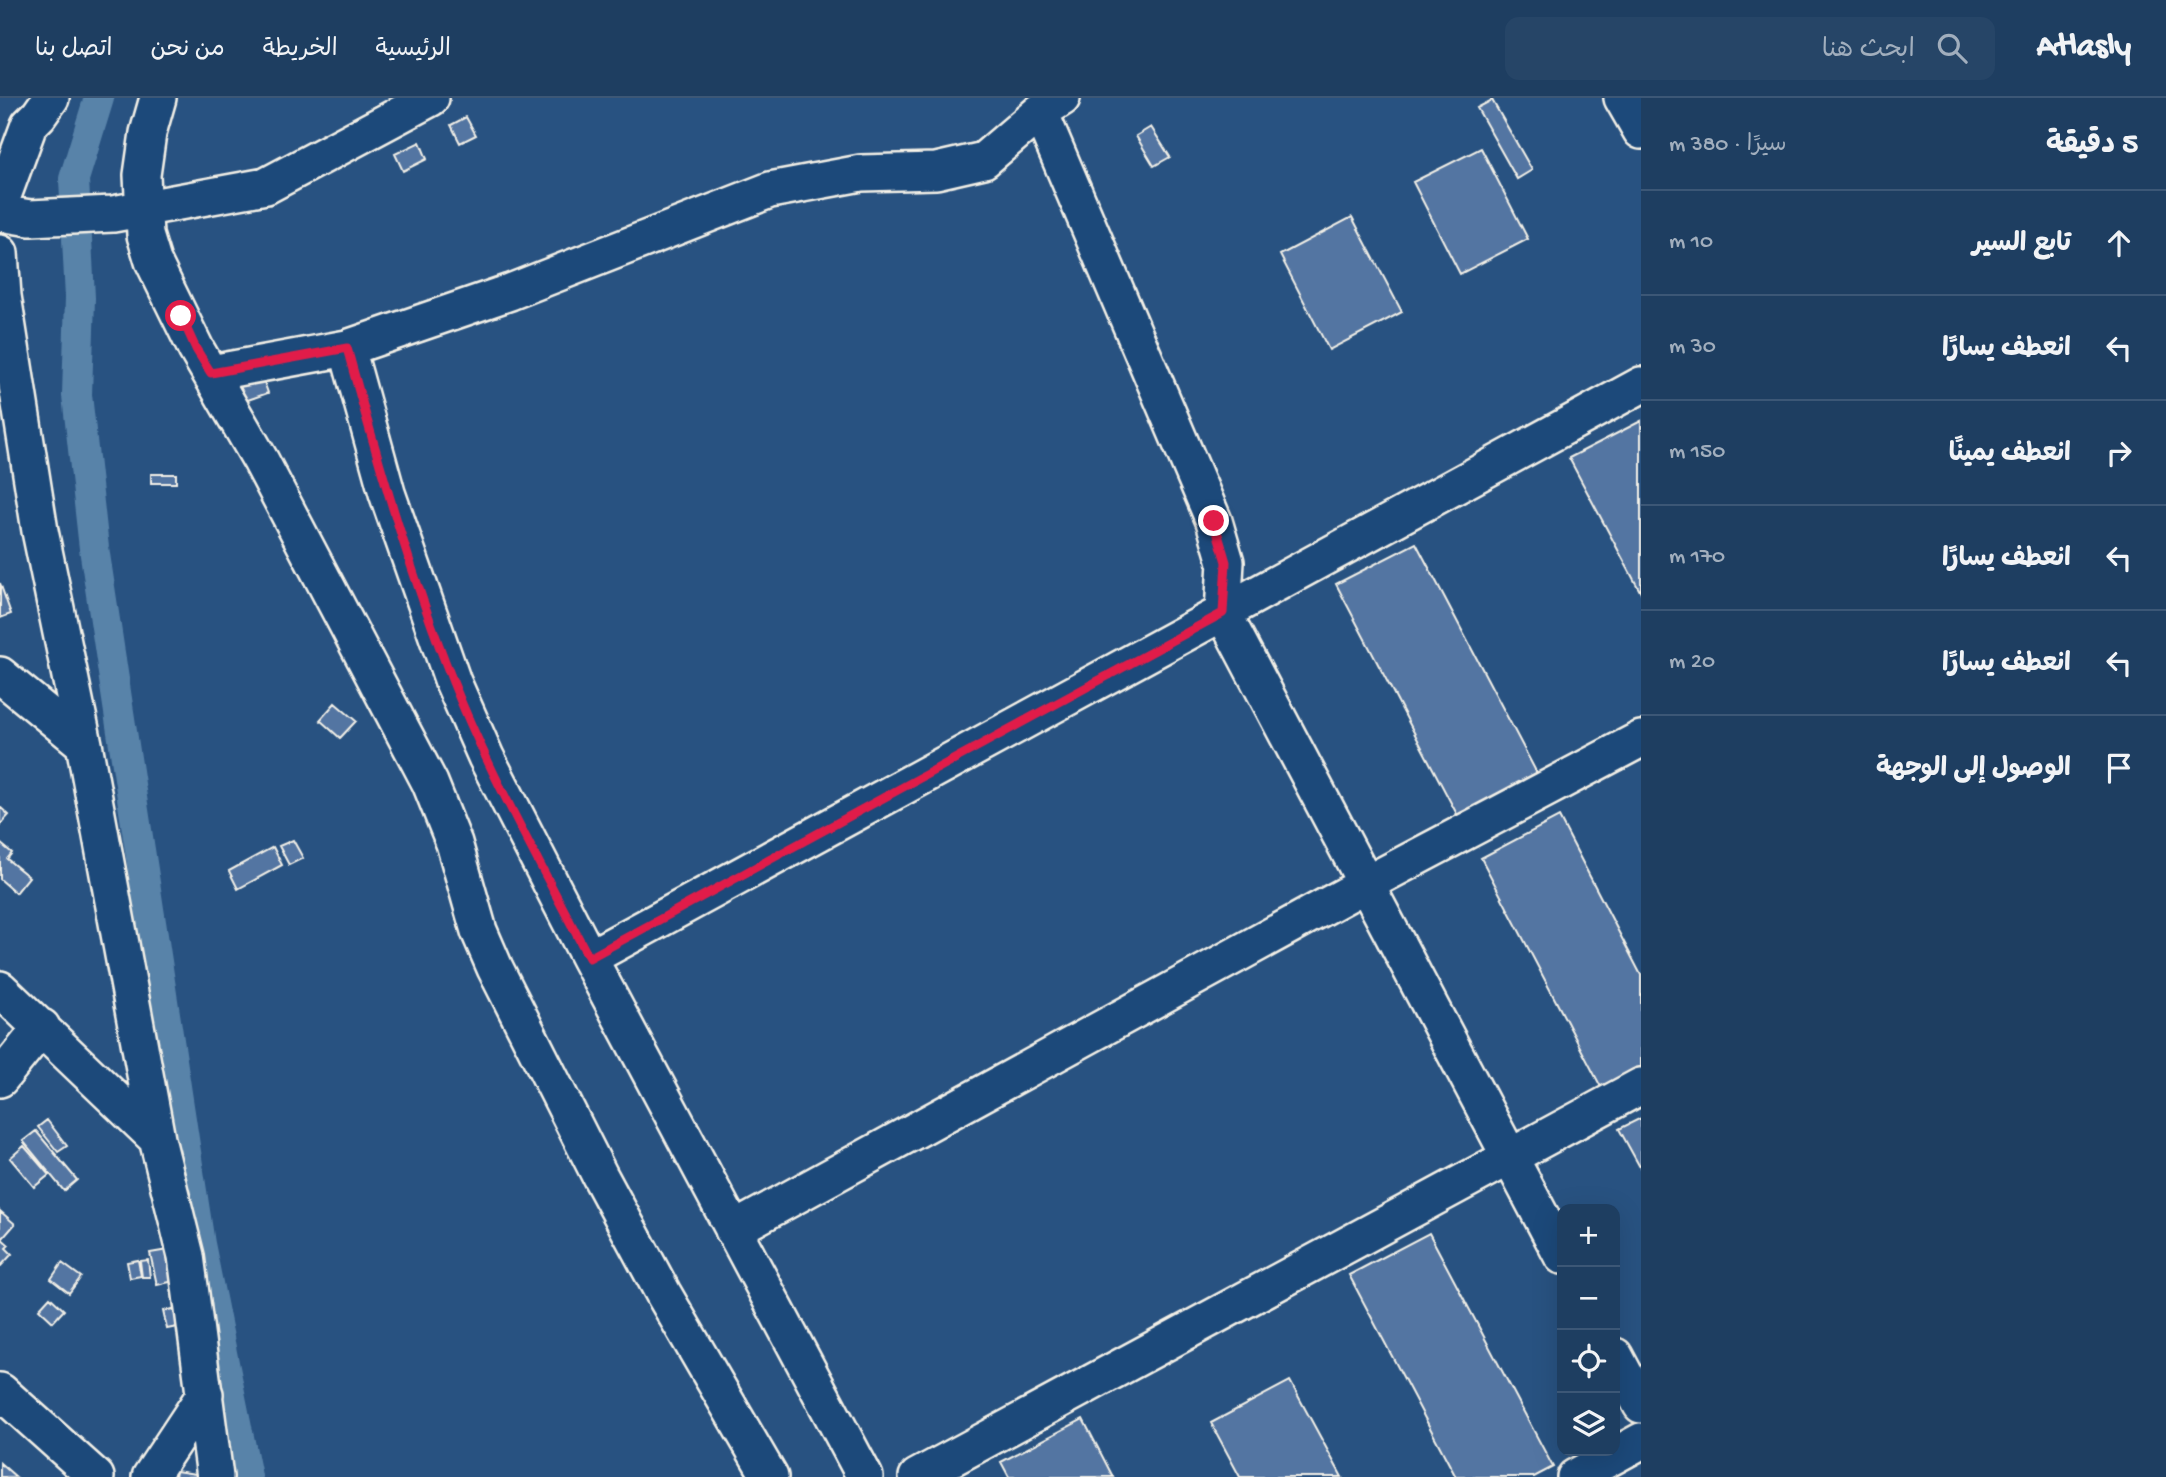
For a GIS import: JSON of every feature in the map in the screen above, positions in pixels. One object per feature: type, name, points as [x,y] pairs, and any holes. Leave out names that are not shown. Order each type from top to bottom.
[{"type":"street","points":[[51,98],[29,125],[10,212],[129,211],[266,186],[431,98]]},
{"type":"street","points":[[129,211],[142,175],[148,133],[158,98]]},
{"type":"street","points":[[1622,98],[1641,131]]},
{"type":"street","points":[[211,373],[347,348],[510,292],[770,190],[861,173],[936,171],[984,160],[1051,105],[1214,521],[1226,562],[1223,613],[1557,1247]]},
{"type":"street","points":[[129,211],[145,234],[153,261],[196,349],[266,471],[430,783],[454,843],[479,930],[495,968],[594,1164],[663,1293],[770,1477]]},
{"type":"street","points":[[0,253],[5,309],[40,531],[84,744],[158,1139],[186,1256],[215,1477]]},
{"type":"street","points":[[347,348],[387,493],[453,682],[486,757],[589,958],[865,1477]]},
{"type":"street","points":[[589,958],[1641,385]]},
{"type":"street","points":[[0,675],[84,744]]},
{"type":"street","points":[[733,1230],[1366,884],[1641,739]]},
{"type":"street","points":[[0,989],[158,1139]]},
{"type":"street","points":[[0,1079],[42,1027]]},
{"type":"street","points":[[917,1477],[1641,1086]]},
{"type":"street","points":[[1620,1365],[1641,1405]]},
{"type":"street","points":[[0,1391],[96,1477]]},
{"type":"street","points":[[150,1477],[205,1394]]},
{"type":"street","points":[[1575,1477],[1641,1441]]},
{"type":"building","points":[[1492,100],[1532,170],[1517,179],[1477,108]]},
{"type":"building","points":[[466,117],[476,135],[460,143],[451,125]]},
{"type":"building","points":[[1151,127],[1170,157],[1154,166],[1136,136]]},
{"type":"building","points":[[420,142],[427,159],[403,171],[395,154]]},
{"type":"building","points":[[1481,148],[1528,239],[1460,274],[1413,182]]},
{"type":"building","points":[[1352,217],[1402,312],[1329,350],[1280,255]]},
{"type":"building","points":[[262,376],[268,393],[245,401],[239,385]]},
{"type":"building","points":[[1641,421],[1641,593],[1569,458]]},
{"type":"building","points":[[151,474],[176,474],[176,483],[151,483]]},
{"type":"building","points":[[1416,543],[1541,781],[1461,822],[1336,584]]},
{"type":"building","points":[[0,583],[11,614],[0,618]]},
{"type":"building","points":[[335,703],[356,721],[340,738],[320,720]]},
{"type":"building","points":[[0,807],[9,815],[0,825]]},
{"type":"building","points":[[1559,817],[1641,975],[1641,1069],[1602,1089],[1481,858]]},
{"type":"building","points":[[293,840],[303,858],[289,865],[279,846]]},
{"type":"building","points":[[0,843],[12,853],[7,859],[29,877],[16,893],[0,879]]},
{"type":"building","points":[[273,847],[282,865],[238,889],[229,871]]},
{"type":"building","points":[[1641,1118],[1641,1169],[1619,1129]]},
{"type":"building","points":[[47,1120],[67,1146],[58,1152],[38,1127]]},
{"type":"building","points":[[36,1131],[77,1180],[64,1191],[23,1141]]},
{"type":"building","points":[[24,1146],[49,1175],[34,1187],[10,1158]]},
{"type":"building","points":[[0,1211],[15,1224],[3,1238],[0,1235]]},
{"type":"building","points":[[1429,1233],[1553,1467],[1534,1477],[1456,1477],[1349,1275]]},
{"type":"building","points":[[0,1237],[9,1245],[6,1248],[12,1254],[0,1267]]},
{"type":"building","points":[[168,1250],[174,1281],[157,1285],[150,1253]]},
{"type":"building","points":[[138,1260],[141,1276],[130,1278],[127,1262]]},
{"type":"building","points":[[148,1260],[150,1277],[142,1277],[140,1261]]},
{"type":"building","points":[[62,1263],[81,1277],[69,1293],[51,1279]]},
{"type":"building","points":[[50,1297],[64,1310],[53,1322],[39,1309]]},
{"type":"building","points":[[183,1307],[187,1325],[167,1329],[163,1311]]},
{"type":"building","points":[[1290,1381],[1342,1477],[1240,1477],[1211,1423]]},
{"type":"building","points":[[1083,1419],[1113,1477],[1009,1477],[1001,1462]]},
{"type":"building","points":[[0,1463],[16,1477],[0,1477]]},
{"type":"building","points":[[176,1471],[209,1476],[209,1477],[175,1477]]},
{"type":"waterway","points":[[99,98],[74,179],[80,298],[77,395],[94,548],[200,1244],[247,1477]]},
{"type":"route","points":[[181,316],[211,373],[347,348],[387,493],[453,682],[486,757],[589,958],[1223,613],[1226,562],[1214,521]]}]
